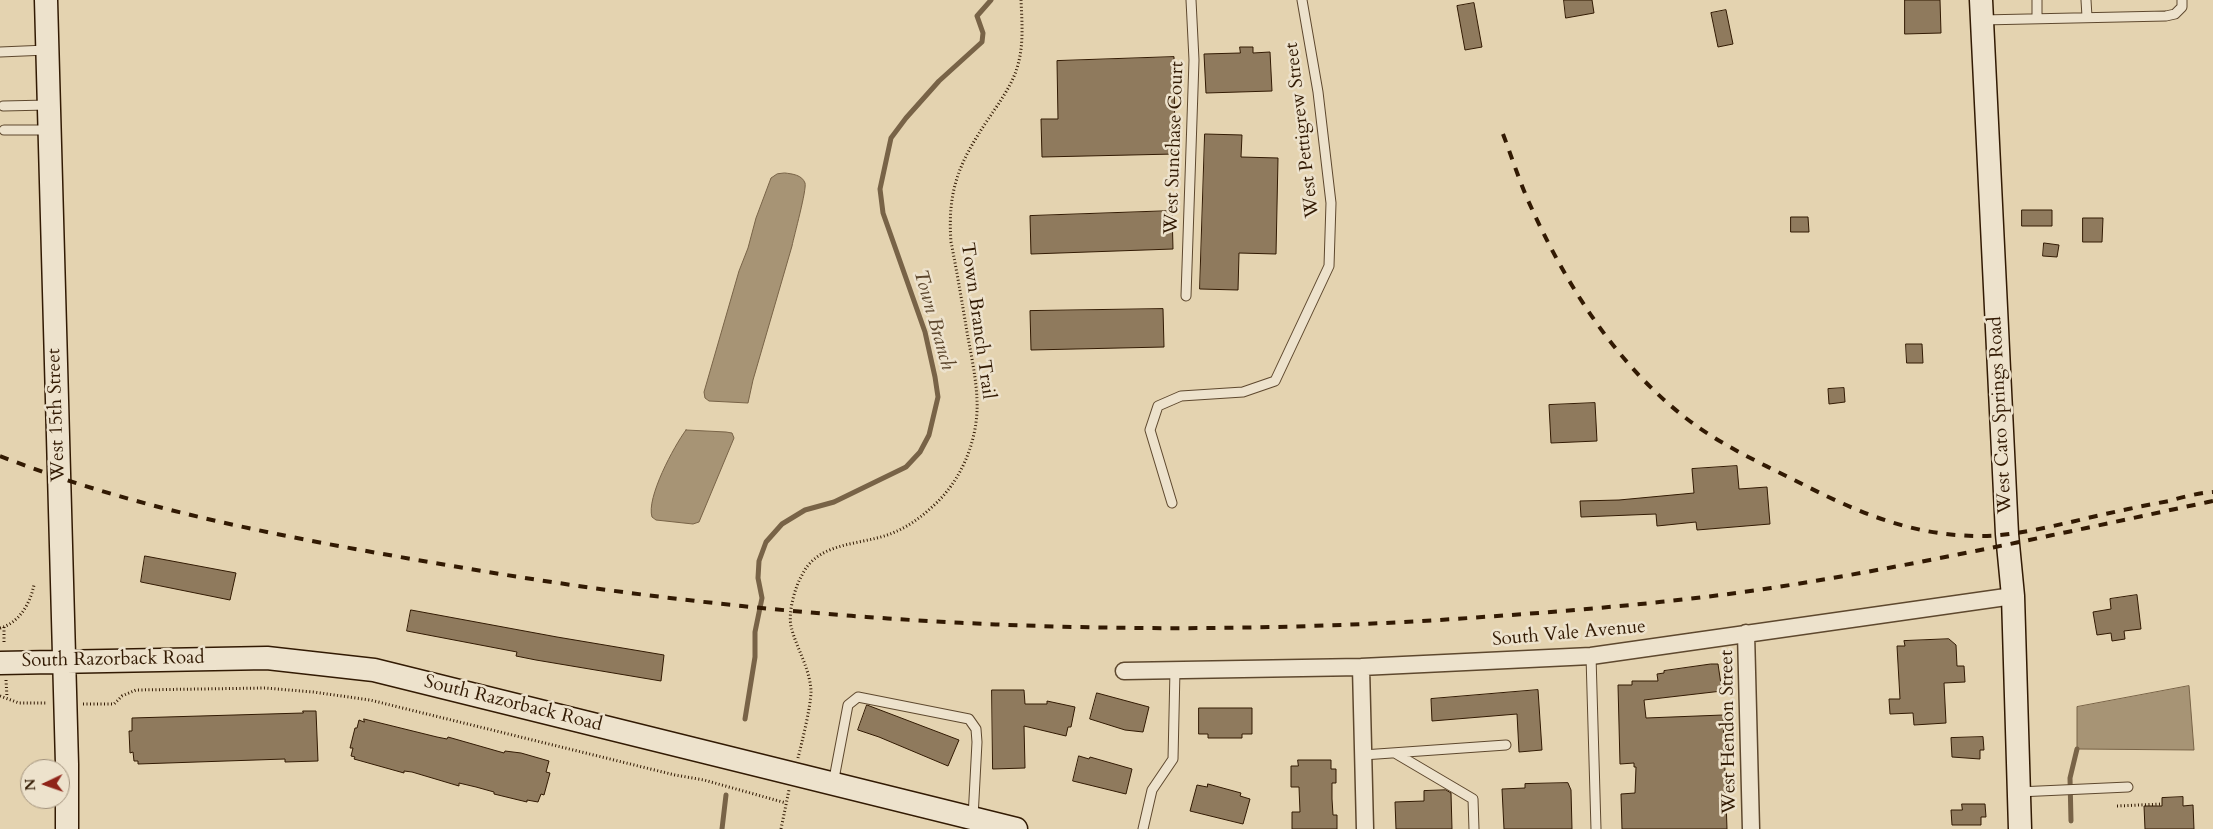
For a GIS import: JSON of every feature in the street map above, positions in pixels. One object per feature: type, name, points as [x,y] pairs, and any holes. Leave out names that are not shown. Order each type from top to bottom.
[{"type":"main road","name":"West 15th Street","points":[[46,0],[67,829]]},
{"type":"main road","name":"West Cato Springs Road","points":[[1981,10],[2007,534],[2013,596],[2020,829]]},
{"type":"main road","name":"South Razorback Road","points":[[0,663],[216,657],[267,658],[374,670],[1016,829]]},
{"type":"street","name":"South Vale Avenue","points":[[1124,671],[1361,667],[1591,656],[2013,596]]},
{"type":"street","name":"West Hendon Street","points":[[1746,634],[1751,829]]},
{"type":"street","points":[[1361,667],[1364,829]]},
{"type":"lane","name":"West Sunchase Court","points":[[1186,296],[1194,60],[1192,0]]},
{"type":"lane","name":"West Pettigrew Street","points":[[1172,503],[1150,430],[1158,406],[1180,396],[1243,392],[1275,381],[1329,266],[1331,203],[1318,92],[1302,0]]},
{"type":"lane","points":[[2037,0],[2038,19]]},
{"type":"lane","points":[[2086,0],[2087,17]]},
{"type":"lane","points":[[1981,10],[2038,19],[2166,16],[2175,14],[2182,6],[2182,0]]},
{"type":"lane","points":[[0,52],[47,50]]},
{"type":"lane","points":[[3,106],[48,105]]},
{"type":"lane","points":[[4,130],[49,130]]},
{"type":"lane","points":[[1591,656],[1596,829]]},
{"type":"lane","points":[[1143,829],[1152,790],[1173,759],[1175,670]]},
{"type":"lane","points":[[833,784],[848,705],[858,697],[969,719],[976,729],[977,742],[973,818]]},
{"type":"lane","points":[[1363,755],[1506,745]]},
{"type":"lane","points":[[1395,753],[1473,799],[1474,829]]},
{"type":"lane","points":[[2018,792],[2128,787]]},
{"type":"path","name":"Town Branch Trail","points":[[781,829],[811,692],[805,662],[791,624],[794,591],[803,572],[816,557],[830,548],[879,538],[903,529],[921,517],[939,501],[954,482],[966,459],[974,434],[977,401],[951,242],[949,216],[952,193],[971,144],[1017,70],[1022,47],[1021,0]]},
{"type":"path","points":[[2,628],[23,612],[32,596],[34,585]]},
{"type":"path","points":[[0,696],[19,703],[114,704],[122,696],[136,690],[217,688],[275,689],[370,700],[675,775],[704,780],[786,803]]},
{"type":"path","points":[[2117,806],[2162,804]]},
{"type":"shaded area","points":[[777,174],[794,174],[802,178],[805,183],[804,194],[792,246],[748,403],[709,401],[705,398],[704,392],[756,218],[771,178]]},
{"type":"shaded area","points":[[686,430],[732,433],[734,438],[699,522],[693,524],[656,520],[652,517],[651,508],[657,485],[668,460]]},
{"type":"shaded area","points":[[2189,686],[2194,750],[2077,749],[2077,707]]},
{"type":"building","points":[[1564,0],[1592,0],[1594,13],[1566,18]]},
{"type":"building","points":[[1905,0],[1940,0],[1941,33],[1905,34]]},
{"type":"building","points":[[1474,3],[1482,47],[1465,50],[1457,6]]},
{"type":"building","points":[[1726,10],[1733,44],[1718,47],[1711,13]]},
{"type":"building","points":[[1240,47],[1253,47],[1253,53],[1270,52],[1272,91],[1206,93],[1204,54],[1240,53]]},
{"type":"building","points":[[1174,57],[1175,154],[1042,157],[1041,119],[1058,119],[1057,61]]},
{"type":"building","points":[[1205,134],[1242,135],[1241,157],[1278,158],[1276,254],[1239,253],[1238,290],[1200,289]]},
{"type":"building","points":[[2022,210],[2052,210],[2052,226],[2022,226]]},
{"type":"building","points":[[1172,211],[1173,249],[1031,254],[1030,216]]},
{"type":"building","points":[[1791,217],[1808,217],[1809,232],[1791,232]]},
{"type":"building","points":[[2083,218],[2103,218],[2102,242],[2083,242]]},
{"type":"building","points":[[2044,243],[2059,245],[2057,257],[2043,256]]},
{"type":"building","points":[[1163,309],[1164,347],[1031,350],[1030,311]]},
{"type":"building","points":[[1906,344],[1922,344],[1923,363],[1907,363]]},
{"type":"building","points":[[1844,388],[1845,402],[1829,404],[1828,389]]},
{"type":"building","points":[[1595,403],[1597,441],[1551,443],[1549,405]]},
{"type":"building","points":[[1737,466],[1739,489],[1767,487],[1770,524],[1697,530],[1696,522],[1657,526],[1656,514],[1581,517],[1580,501],[1619,500],[1694,493],[1692,469]]},
{"type":"building","points":[[145,556],[236,573],[230,600],[141,582]]},
{"type":"building","points":[[2137,595],[2141,629],[2124,631],[2125,639],[2112,641],[2111,633],[2097,635],[2093,612],[2111,609],[2110,599]]},
{"type":"building","points":[[411,610],[664,655],[661,681],[536,660],[516,656],[517,652],[407,631]]},
{"type":"building","points":[[1949,639],[1956,645],[1957,666],[1964,666],[1965,682],[1944,683],[1946,723],[1914,725],[1913,713],[1890,714],[1889,699],[1900,699],[1897,646],[1905,646],[1904,641]]},
{"type":"building","points":[[1718,664],[1722,691],[1644,700],[1646,718],[1723,715],[1727,829],[1622,829],[1621,794],[1635,793],[1636,767],[1634,767],[1634,763],[1620,764],[1618,685],[1632,685],[1632,681],[1658,681],[1657,674],[1664,673],[1664,671]]},
{"type":"building","points":[[992,690],[1024,690],[1025,704],[1047,704],[1047,701],[1075,707],[1071,727],[1068,727],[1066,736],[1024,726],[1025,768],[993,769]]},
{"type":"building","points":[[1538,690],[1542,750],[1519,752],[1517,714],[1432,721],[1431,699]]},
{"type":"building","points":[[1097,693],[1149,707],[1143,732],[1125,730],[1090,719]]},
{"type":"building","points":[[867,705],[959,740],[948,766],[858,730]]},
{"type":"building","points":[[1199,708],[1252,708],[1252,734],[1242,734],[1242,738],[1208,738],[1208,734],[1199,734]]},
{"type":"building","points":[[303,711],[316,711],[318,761],[285,762],[285,759],[138,764],[138,761],[134,761],[133,752],[130,753],[129,731],[132,731],[132,718],[303,713]]},
{"type":"building","points":[[364,719],[437,737],[447,739],[448,737],[504,753],[505,751],[521,753],[549,761],[546,772],[550,773],[544,795],[541,794],[538,802],[527,800],[527,802],[494,794],[494,792],[476,787],[459,783],[459,786],[412,772],[404,771],[404,773],[354,759],[355,757],[351,756],[353,748],[350,748],[355,728],[357,728],[359,720],[364,722]]},
{"type":"building","points":[[1983,737],[1984,750],[1980,750],[1980,759],[1952,757],[1951,738]]},
{"type":"building","points":[[1079,756],[1089,759],[1090,757],[1132,769],[1126,794],[1073,781]]},
{"type":"building","points":[[1298,760],[1331,760],[1331,769],[1336,769],[1336,783],[1332,783],[1332,799],[1333,815],[1337,815],[1337,829],[1292,829],[1292,812],[1300,812],[1299,787],[1291,787],[1291,766],[1298,766]]},
{"type":"building","points":[[1568,783],[1571,790],[1572,829],[1504,829],[1502,789],[1525,788],[1525,784]]},
{"type":"building","points":[[1208,784],[1241,793],[1240,796],[1250,799],[1243,824],[1190,811],[1197,785],[1207,787]]},
{"type":"building","points":[[1446,790],[1451,793],[1452,829],[1396,829],[1395,802],[1424,801],[1424,791]]},
{"type":"building","points":[[2183,797],[2183,806],[2193,805],[2194,829],[2145,829],[2144,806],[2162,806],[2162,798]]},
{"type":"building","points":[[1962,804],[1985,804],[1986,817],[1981,817],[1981,825],[1952,825],[1951,810],[1962,810]]},
{"type":"waterway","name":"Town Branch","points":[[745,719],[755,657],[755,632],[762,598],[758,578],[759,561],[766,542],[782,524],[805,510],[834,502],[906,467],[920,452],[929,435],[938,397],[935,377],[925,332],[883,213],[880,189],[891,138],[939,81],[982,42],[983,33],[977,16],[991,0]]},
{"type":"waterway","points":[[2071,821],[2070,778],[2077,749]]},
{"type":"waterway","name":"Town Branch","points":[[722,829],[726,795]]},
{"type":"railway","points":[[1503,134],[1527,198],[1558,261],[1575,291],[1616,349],[1664,400],[1691,422],[1718,440],[1762,464],[1850,507],[1893,523],[1915,529],[1962,535],[1987,536],[2019,533],[2191,495],[2213,492]]},
{"type":"railway","points":[[0,456],[57,477],[173,511],[291,537],[470,569],[718,604],[968,623],[1093,627],[1218,628],[1344,625],[1469,618],[1696,598],[1771,588],[1882,569],[1993,548],[2213,501]]}]
